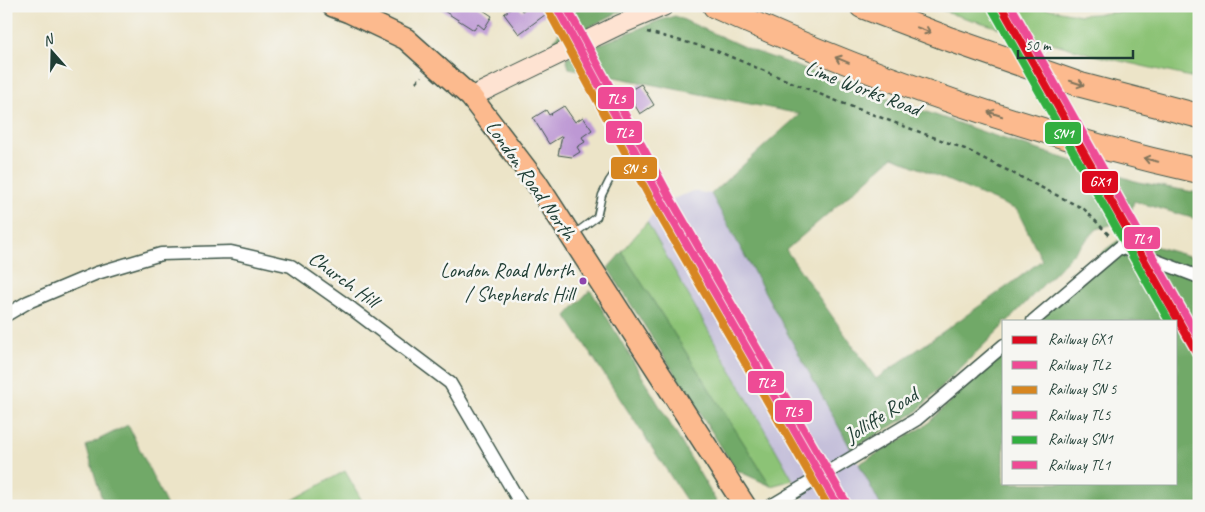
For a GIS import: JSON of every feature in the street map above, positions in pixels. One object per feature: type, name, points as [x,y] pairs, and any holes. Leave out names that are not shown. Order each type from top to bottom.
[{"type":"highway","points":[[716,6],[806,45],[931,93],[1063,136],[1199,171]]},
{"type":"highway","points":[[862,6],[946,38],[1081,85],[1199,116]]},
{"type":"main road","name":"London Road North","points":[[333,6],[406,39],[471,96],[536,182],[745,506]]},
{"type":"main road","points":[[471,96],[634,18],[664,6]]},
{"type":"street","points":[[1034,320],[1120,247],[1199,277]]},
{"type":"street","name":"Church Hill","points":[[6,315],[28,302],[97,273],[161,254],[231,252],[291,266],[352,309],[450,383],[522,506]]},
{"type":"street","name":"Jolliffe Road","points":[[772,505],[917,419],[1002,347]]},
{"type":"lane","points":[[571,236],[597,217],[602,195],[609,181],[625,158],[631,153],[598,101]]},
{"type":"path","name":"Lime Works Road","points":[[647,32],[712,49],[834,100],[965,149],[1084,209],[1120,247]]},
{"type":"shaded area","points":[[693,191],[711,194],[882,506],[808,506],[647,222],[663,203]]},
{"type":"green space","points":[[575,6],[631,6],[551,46]]},
{"type":"green space","points":[[933,6],[1035,6],[1080,15],[1136,11],[1152,6],[1199,6],[1199,79],[1094,55],[955,15]]},
{"type":"green space","points":[[675,16],[751,50],[989,134],[1138,182],[1199,193],[1199,220],[1134,201],[1129,219],[1097,229],[1009,320],[1002,320],[1002,327],[915,413],[851,449],[711,194],[800,114],[569,68],[566,58]],"holes":[[[893,157],[1017,210],[1042,260],[876,379],[786,250]]]},
{"type":"green space","points":[[647,222],[793,480],[771,486],[622,252]]},
{"type":"green space","points":[[1123,237],[1199,259],[1199,506],[881,506],[859,464],[925,426],[1002,351],[1002,484],[1178,484],[1178,320],[1034,320],[1105,250]]},
{"type":"green space","points":[[622,252],[771,486],[736,470],[608,268]]},
{"type":"green space","points":[[590,290],[719,506],[690,506],[566,316]]},
{"type":"green space","points":[[128,425],[167,506],[104,506],[86,446]]},
{"type":"green space","points":[[345,471],[365,506],[282,506]]},
{"type":"building","points":[[436,6],[477,6],[492,16],[484,29],[478,24],[474,30]]},
{"type":"building","points":[[514,6],[518,6],[522,11],[529,6],[557,6],[519,34],[504,14]]},
{"type":"building","points":[[641,84],[654,105],[640,114],[627,92]]},
{"type":"building","points":[[564,106],[575,122],[583,117],[592,130],[582,137],[585,142],[577,147],[580,152],[572,157],[558,155],[562,136],[549,144],[533,118],[546,110],[549,115]]},
{"type":"rail line","name":"TL2","points":[[556,6],[664,205],[838,506]]},
{"type":"rail line","name":"TL5","points":[[566,6],[672,201],[846,502]]},
{"type":"rail line","name":"GX1","points":[[1001,6],[1199,357]]},
{"type":"rail line","name":"TL1","points":[[1011,6],[1199,339]]},
{"type":"rail line","name":"SN1","points":[[993,10],[1168,320]]},
{"type":"transit line","points":[[548,10],[656,209],[828,506]]},
{"type":"place","name":"London Road North / Shepherds Hill","points":[[583,281]]}]
